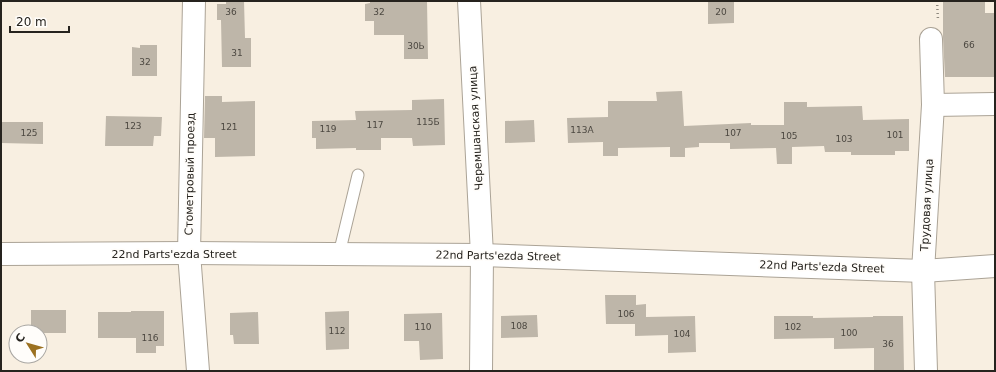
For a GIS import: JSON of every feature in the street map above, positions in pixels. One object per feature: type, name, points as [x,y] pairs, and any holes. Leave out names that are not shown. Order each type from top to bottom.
[{"type":"street","name":"Стометровый проезд","points":[[194,1],[189,253],[198,371]]},
{"type":"street","name":"Черемшанская улица","points":[[469,1],[482,255],[481,371]]},
{"type":"street","name":"Трудовая улица","points":[[926,371],[923,271],[933,105],[932,39]]},
{"type":"street","points":[[933,105],[995,104]]},
{"type":"street","name":"22nd Parts'ezda Street","points":[[1,254],[189,253],[482,255],[923,271],[995,266]]},
{"type":"lane","points":[[339,254],[358,175]]},
{"type":"building","points":[[226,1],[244,1],[245,38],[251,38],[251,67],[222,67],[221,20],[217,20],[217,4],[226,4]]},
{"type":"building","points":[[370,1],[427,1],[428,59],[404,59],[404,35],[374,35],[374,21],[365,21],[365,4],[370,3]]},
{"type":"building","points":[[708,1],[734,1],[734,23],[708,24]]},
{"type":"building","points":[[943,1],[985,1],[985,13],[995,13],[995,77],[945,77]]},
{"type":"building","points":[[140,45],[157,45],[157,76],[132,76],[132,47],[140,48]]},
{"type":"building","points":[[682,91],[684,126],[751,123],[751,125],[784,125],[784,102],[807,102],[807,107],[862,106],[863,120],[909,119],[909,151],[895,151],[895,155],[851,155],[851,152],[825,152],[824,146],[792,147],[792,164],[777,164],[776,148],[730,149],[730,143],[699,143],[699,147],[685,148],[685,157],[670,157],[670,147],[618,148],[618,156],[603,156],[603,142],[568,143],[567,118],[608,117],[608,101],[657,101],[656,92]]},
{"type":"building","points":[[205,96],[222,96],[222,102],[255,101],[255,156],[215,157],[215,138],[204,138]]},
{"type":"building","points":[[444,99],[445,145],[413,146],[412,138],[381,138],[381,150],[356,150],[356,148],[316,149],[316,138],[312,138],[312,121],[356,120],[355,111],[412,110],[412,100]]},
{"type":"building","points":[[106,116],[162,117],[161,136],[154,136],[153,146],[105,146]]},
{"type":"building","points":[[534,120],[535,142],[505,143],[505,121]]},
{"type":"building","points":[[1,122],[43,122],[43,144],[1,143]]},
{"type":"building","points":[[605,295],[636,295],[636,305],[646,304],[646,317],[695,316],[696,352],[668,353],[668,335],[635,336],[635,324],[606,324]]},
{"type":"building","points":[[31,310],[66,310],[66,333],[48,333],[48,324],[31,324]]},
{"type":"building","points":[[164,311],[164,346],[156,346],[156,353],[136,353],[136,338],[98,338],[98,312]]},
{"type":"building","points":[[349,311],[349,349],[326,350],[325,312]]},
{"type":"building","points":[[258,312],[259,344],[234,344],[233,335],[230,335],[230,313]]},
{"type":"building","points":[[442,313],[443,359],[420,360],[419,341],[404,341],[404,314]]},
{"type":"building","points":[[537,315],[538,337],[501,338],[501,316]]},
{"type":"building","points":[[774,316],[813,316],[813,318],[903,316],[904,371],[874,371],[874,348],[834,349],[834,338],[774,339]]}]
